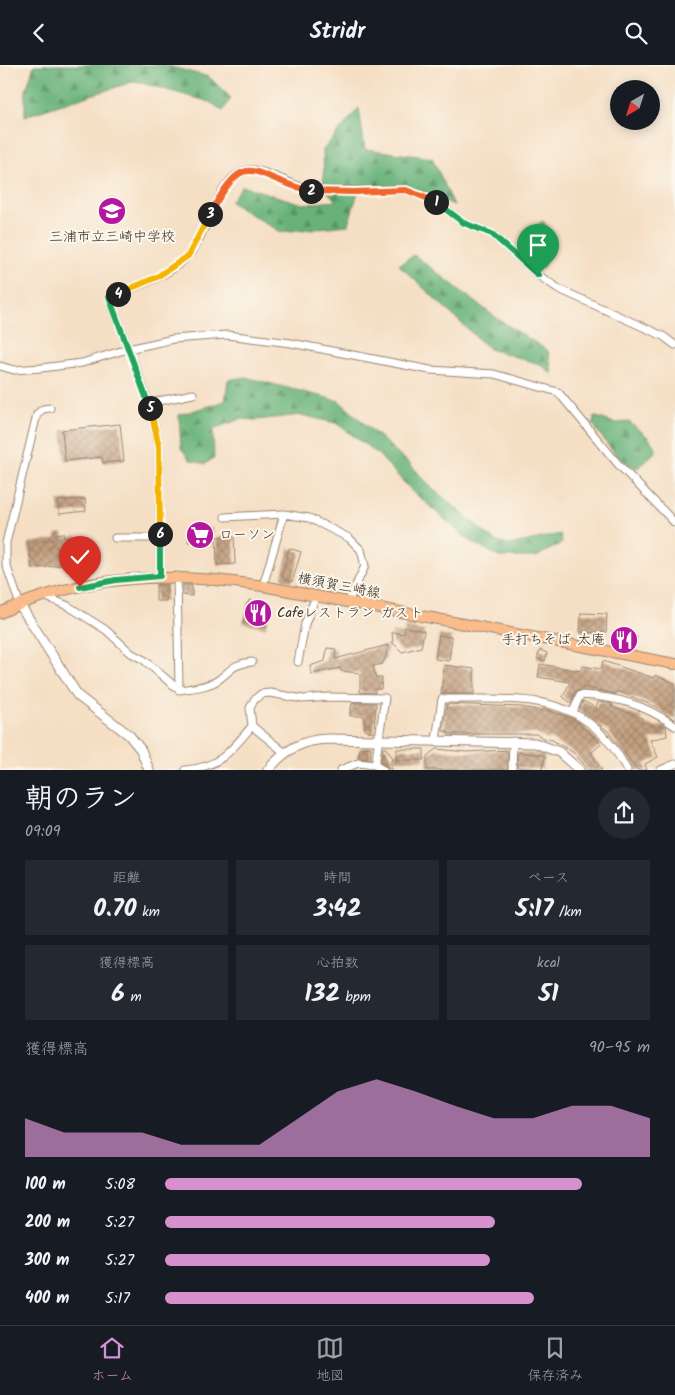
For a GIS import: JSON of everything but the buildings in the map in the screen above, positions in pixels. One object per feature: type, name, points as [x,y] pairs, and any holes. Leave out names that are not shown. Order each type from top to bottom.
[{"type":"main road","name":"横須賀三崎線","points":[[0,613],[43,596],[108,581],[160,576],[223,579],[675,664]]},
{"type":"street","points":[[160,576],[159,446],[149,403],[109,297],[157,277],[188,256],[230,180],[241,171],[254,170],[300,188],[314,191],[406,190],[437,202],[464,223],[492,234],[538,275],[559,289],[663,336],[675,345]]},
{"type":"street","points":[[0,366],[14,370],[82,363],[173,339],[227,335],[291,343],[430,370],[494,374],[558,391],[618,464],[675,523]]},
{"type":"street","points":[[149,403],[193,394]]},
{"type":"street","points":[[50,408],[43,409],[37,415],[6,543],[6,564],[20,605],[78,696],[129,735],[141,750],[149,770]]},
{"type":"street","points":[[263,586],[284,514]]},
{"type":"street","points":[[225,517],[284,514],[309,518],[349,538],[361,550],[365,566],[348,602]]},
{"type":"street","points":[[115,538],[160,538]]},
{"type":"street","points":[[177,576],[179,690]]},
{"type":"street","points":[[43,596],[68,606],[106,630],[131,653],[144,660],[179,690]]},
{"type":"street","points":[[298,662],[305,624],[316,596]]},
{"type":"street","points":[[179,690],[218,681],[238,663],[252,662]]},
{"type":"street","points":[[284,752],[252,726],[250,708],[254,700],[261,695],[270,693],[302,699],[328,697],[385,698],[379,739],[380,769],[358,763],[341,770]]},
{"type":"street","points":[[573,712],[580,695],[613,697],[655,712],[675,726]]},
{"type":"street","points":[[436,740],[442,699],[539,701],[573,712],[599,729],[615,747],[627,770]]},
{"type":"street","points":[[185,770],[203,769],[228,755],[252,726]]},
{"type":"street","points":[[268,770],[284,752],[315,739],[513,741],[535,743],[564,756],[579,770]]},
{"type":"street","points":[[512,770],[513,741]]},
{"type":"street","points":[[661,770],[675,764]]},
{"type":"green space","points":[[34,65],[164,65],[209,77],[231,98],[223,111],[210,102],[135,81],[25,116],[25,94]]},
{"type":"green space","points":[[359,108],[365,149],[432,158],[454,205],[409,186],[360,185],[348,225],[281,232],[230,202],[242,186],[303,204],[336,201],[324,188],[323,150]]},
{"type":"green space","points":[[543,221],[554,237],[553,246],[542,269],[527,253],[528,232]]},
{"type":"green space","points":[[414,255],[498,319],[548,351],[552,374],[540,364],[489,349],[399,265]]},
{"type":"green space","points":[[245,377],[339,401],[410,464],[432,488],[495,541],[509,545],[560,534],[562,543],[536,557],[499,557],[467,539],[410,489],[378,454],[336,423],[301,415],[256,420],[241,419],[213,429],[214,458],[205,464],[190,460],[181,448],[179,415],[225,401],[228,380]]},
{"type":"green space","points":[[594,416],[614,423],[629,422],[648,437],[657,450],[638,468],[631,465],[618,456],[607,444],[593,424]]},
{"type":"place","name":"三浦市立三崎中学校","points":[[112,211]]},
{"type":"place","name":"ローソン","points":[[200,535]]},
{"type":"place","name":"Cafeレストラン ガスト","points":[[258,613]]},
{"type":"place","name":"手打ちそば 太庵","points":[[624,640]]},
{"type":"route","points":[[80,587],[116,580],[160,576],[159,446],[156,428],[130,349],[109,297],[157,277],[178,265],[188,256],[230,180],[241,171],[254,170],[300,188],[314,191],[406,190],[437,202],[464,223],[492,234],[538,275]]}]
